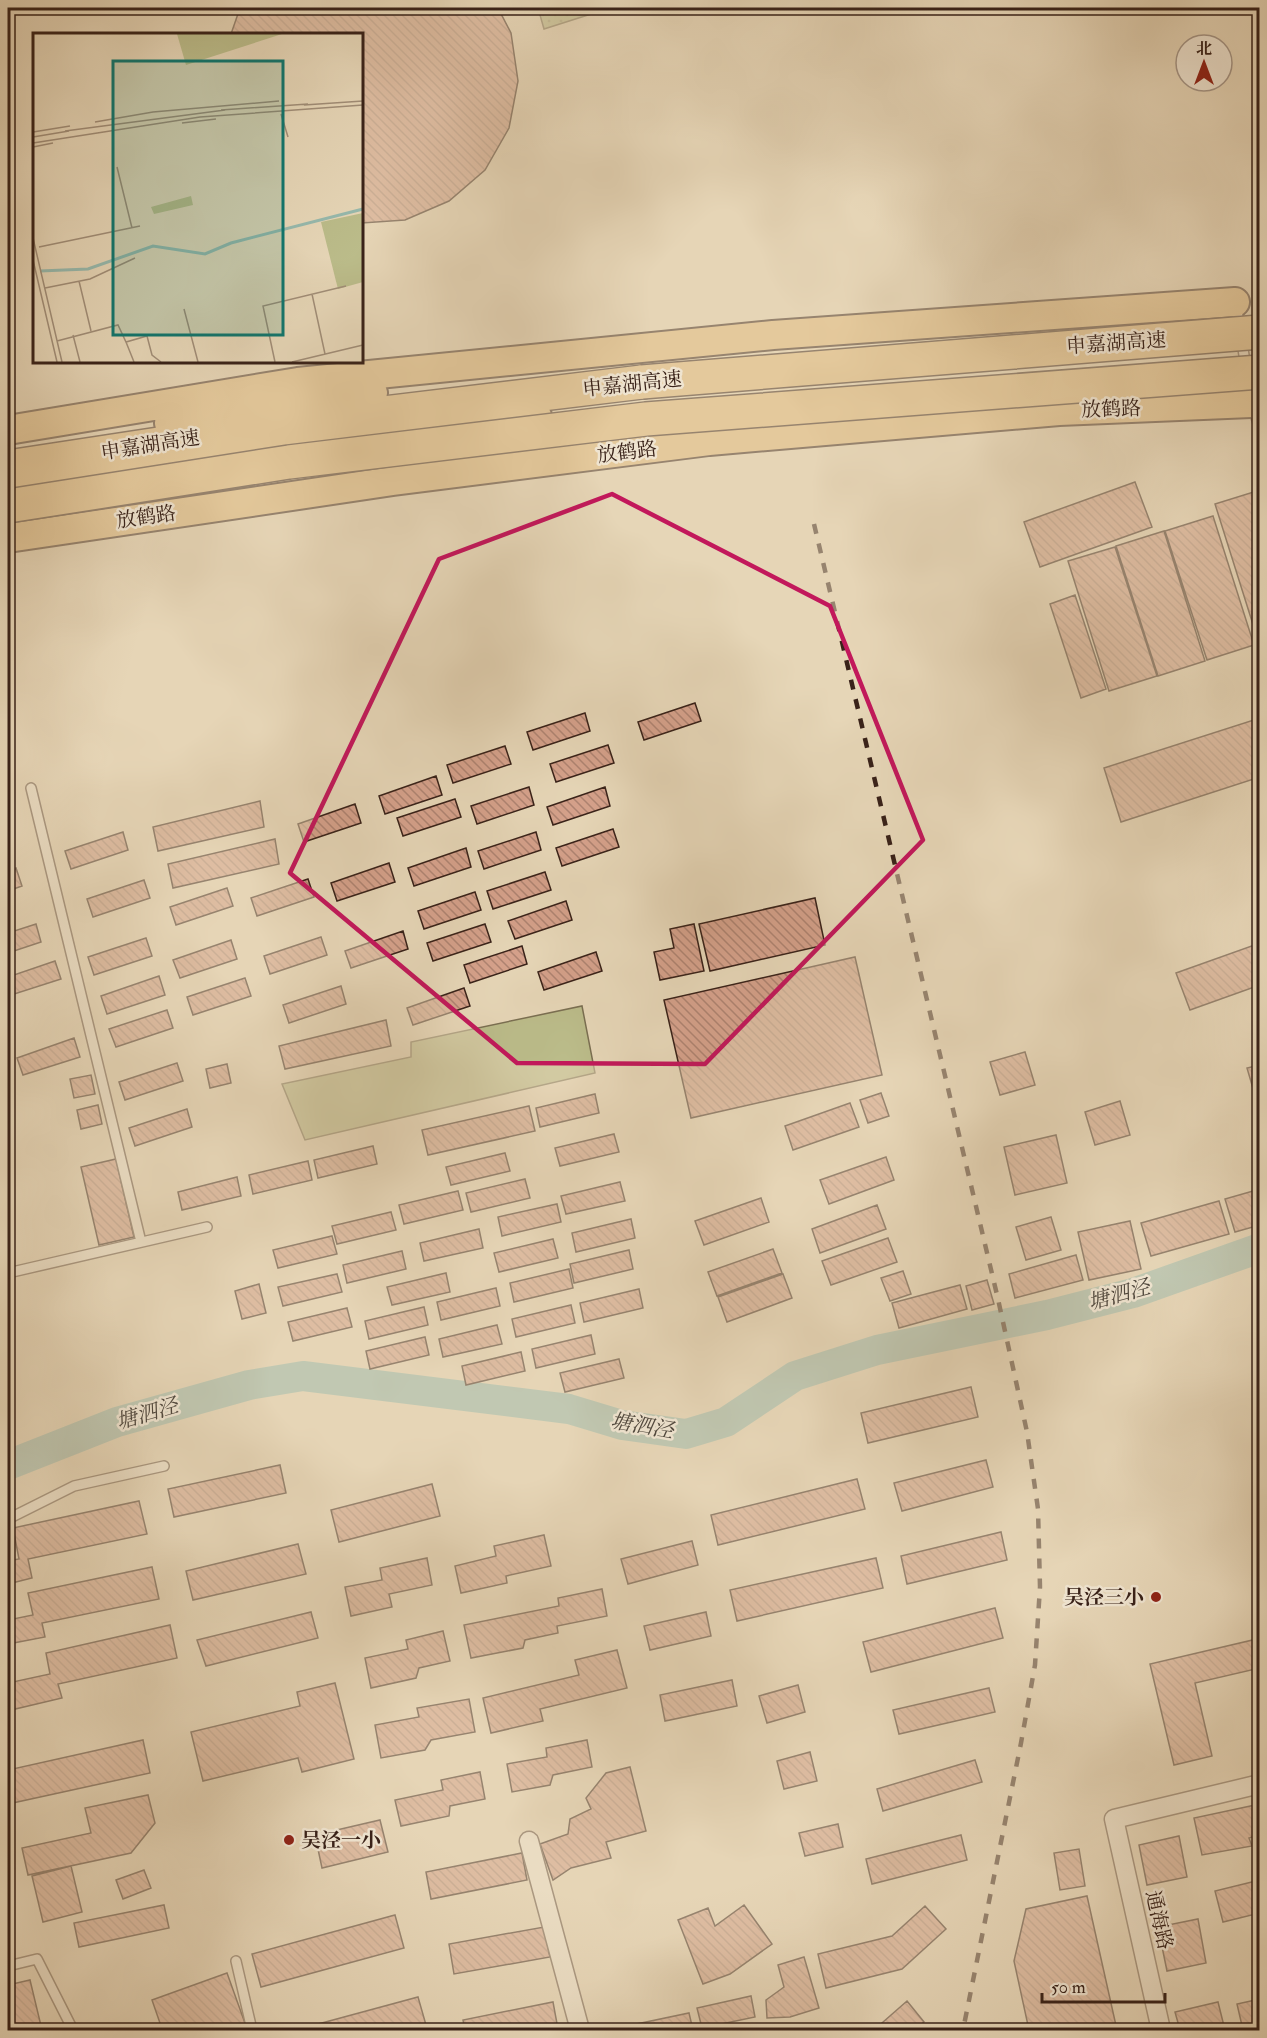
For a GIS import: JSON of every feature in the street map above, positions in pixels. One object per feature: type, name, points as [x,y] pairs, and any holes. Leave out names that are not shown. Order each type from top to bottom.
[{"type":"highway","name":"申嘉湖高速","points":[[8,467],[284,425],[642,382],[1260,332]]},
{"type":"highway","name":"申嘉湖高速","points":[[8,506],[289,462],[646,419],[1253,395]]},
{"type":"main road","points":[[8,430],[298,382],[773,334],[1235,302]]},
{"type":"main road","points":[[8,448],[381,392],[580,369],[774,351],[1075,334],[1166,356]]},
{"type":"main road","points":[[8,463],[488,396],[687,373],[1166,356]]},
{"type":"main road","points":[[8,522],[279,482],[729,426],[1080,398],[1166,356]]},
{"type":"main road","name":"放鹤路","points":[[8,489],[356,434],[648,405],[913,384],[1166,356]]},
{"type":"main road","name":"放鹤路","points":[[8,538],[393,481],[708,441],[1253,395]]},
{"type":"street","name":"通海路","points":[[1161,2031],[1114,1819],[1260,1784]]},
{"type":"street","points":[[530,1841],[580,2031]]},
{"type":"lane","points":[[1235,302],[1253,395]]},
{"type":"lane","points":[[31,788],[141,1242]]},
{"type":"lane","points":[[8,1273],[207,1227]]},
{"type":"lane","points":[[8,1519],[74,1486],[164,1466]]},
{"type":"lane","points":[[8,1966],[38,1959],[73,2031]]},
{"type":"lane","points":[[236,1961],[252,2031]]},
{"type":"highlighted area","points":[[612,494],[830,606],[923,840],[705,1064],[517,1063],[290,873],[439,559]]},
{"type":"green space","points":[[538,8],[610,8],[544,29]]},
{"type":"green space","points":[[582,1006],[595,1073],[305,1140],[282,1084],[411,1057],[411,1042]]},
{"type":"building","points":[[240,8],[498,8],[511,33],[518,81],[509,128],[485,170],[449,201],[405,220],[363,223],[363,33],[231,33]]},
{"type":"building","points":[[1135,482],[1152,527],[1040,567],[1024,522]]},
{"type":"building","points":[[1260,490],[1260,633],[1256,634],[1215,504]]},
{"type":"building","points":[[1213,516],[1254,645],[1207,660],[1165,531]]},
{"type":"building","points":[[1164,531],[1205,661],[1158,676],[1116,546]]},
{"type":"building","points":[[1115,547],[1157,676],[1109,691],[1068,561]]},
{"type":"building","points":[[1075,595],[1106,689],[1081,698],[1050,604]]},
{"type":"building","points":[[695,703],[701,721],[644,740],[638,722]]},
{"type":"building","points":[[585,713],[590,731],[533,750],[527,732]]},
{"type":"building","points":[[1260,718],[1260,777],[1121,822],[1104,768]]},
{"type":"building","points":[[608,745],[614,763],[556,782],[550,764]]},
{"type":"building","points":[[505,746],[511,764],[453,783],[447,765]]},
{"type":"building","points":[[436,776],[442,795],[385,814],[379,796]]},
{"type":"building","points":[[529,787],[534,805],[477,824],[471,806]]},
{"type":"building","points":[[605,787],[610,806],[553,825],[547,807]]},
{"type":"building","points":[[455,799],[461,817],[403,836],[397,818]]},
{"type":"building","points":[[260,801],[264,827],[158,851],[153,827]]},
{"type":"building","points":[[355,804],[361,823],[304,842],[298,824]]},
{"type":"building","points":[[613,829],[619,847],[562,866],[556,848]]},
{"type":"building","points":[[123,832],[128,850],[71,869],[65,851]]},
{"type":"building","points":[[536,832],[541,850],[484,869],[478,851]]},
{"type":"building","points":[[275,839],[279,864],[173,888],[168,864]]},
{"type":"building","points":[[466,848],[471,867],[414,886],[408,868]]},
{"type":"building","points":[[389,863],[395,882],[337,901],[331,883]]},
{"type":"building","points":[[16,868],[22,886],[8,891],[8,871]]},
{"type":"building","points":[[545,872],[551,890],[493,909],[487,891]]},
{"type":"building","points":[[308,879],[314,897],[257,916],[251,898]]},
{"type":"building","points":[[144,880],[150,898],[93,917],[87,899]]},
{"type":"building","points":[[227,888],[233,906],[176,925],[170,907]]},
{"type":"building","points":[[475,892],[481,910],[424,929],[418,911]]},
{"type":"building","points":[[815,898],[825,945],[710,971],[699,924]]},
{"type":"building","points":[[566,901],[572,920],[515,939],[508,921]]},
{"type":"building","points":[[36,924],[41,942],[8,953],[8,933]]},
{"type":"building","points":[[485,924],[491,942],[433,961],[427,943]]},
{"type":"building","points":[[694,924],[704,971],[660,980],[654,952],[674,948],[670,929]]},
{"type":"building","points":[[403,931],[408,949],[351,968],[345,951]]},
{"type":"building","points":[[321,937],[327,955],[270,974],[264,956]]},
{"type":"building","points":[[146,938],[152,956],[94,975],[88,957]]},
{"type":"building","points":[[231,940],[237,959],[180,978],[173,960]]},
{"type":"building","points":[[1260,943],[1260,985],[1190,1010],[1176,973]]},
{"type":"building","points":[[522,946],[527,964],[470,983],[464,965]]},
{"type":"building","points":[[596,952],[602,971],[544,990],[538,972]]},
{"type":"building","points":[[855,957],[882,1075],[691,1118],[664,1000]]},
{"type":"building","points":[[55,961],[61,979],[8,996],[8,977]]},
{"type":"building","points":[[159,976],[165,995],[107,1014],[101,996]]},
{"type":"building","points":[[245,978],[251,996],[193,1015],[187,997]]},
{"type":"building","points":[[341,986],[346,1004],[289,1023],[283,1005]]},
{"type":"building","points":[[464,988],[470,1006],[413,1025],[407,1008]]},
{"type":"building","points":[[167,1010],[173,1028],[116,1047],[109,1029]]},
{"type":"building","points":[[386,1020],[391,1046],[285,1069],[279,1046]]},
{"type":"building","points":[[74,1038],[80,1057],[23,1075],[17,1058]]},
{"type":"building","points":[[1025,1052],[1035,1085],[1000,1095],[990,1062]]},
{"type":"building","points":[[177,1063],[183,1081],[125,1100],[119,1082]]},
{"type":"building","points":[[227,1064],[231,1083],[210,1088],[206,1069]]},
{"type":"building","points":[[1260,1065],[1260,1101],[1257,1102],[1247,1068]]},
{"type":"building","points":[[91,1075],[95,1094],[74,1098],[70,1079]]},
{"type":"building","points":[[881,1093],[889,1116],[868,1123],[860,1100]]},
{"type":"building","points":[[595,1094],[599,1113],[540,1127],[536,1108]]},
{"type":"building","points":[[1120,1101],[1130,1135],[1095,1145],[1085,1112]]},
{"type":"building","points":[[850,1103],[859,1127],[793,1150],[785,1126]]},
{"type":"building","points":[[98,1105],[102,1124],[81,1129],[77,1110]]},
{"type":"building","points":[[529,1106],[535,1131],[428,1155],[422,1130]]},
{"type":"building","points":[[187,1109],[192,1127],[135,1146],[129,1128]]},
{"type":"building","points":[[614,1134],[619,1152],[560,1166],[555,1148]]},
{"type":"building","points":[[1056,1135],[1067,1183],[1015,1195],[1004,1147]]},
{"type":"building","points":[[373,1146],[377,1164],[318,1178],[314,1160]]},
{"type":"building","points":[[505,1153],[510,1171],[451,1185],[446,1167]]},
{"type":"building","points":[[886,1157],[894,1180],[829,1204],[820,1180]]},
{"type":"building","points":[[116,1159],[134,1237],[99,1245],[81,1167]]},
{"type":"building","points":[[308,1161],[312,1180],[253,1194],[249,1175]]},
{"type":"building","points":[[237,1177],[241,1196],[182,1210],[178,1192]]},
{"type":"building","points":[[525,1179],[530,1198],[471,1212],[466,1193]]},
{"type":"building","points":[[620,1182],[625,1201],[566,1214],[561,1196]]},
{"type":"building","points":[[1260,1189],[1260,1225],[1235,1232],[1225,1199]]},
{"type":"building","points":[[458,1191],[463,1210],[404,1224],[399,1205]]},
{"type":"building","points":[[761,1198],[769,1222],[704,1245],[695,1221]]},
{"type":"building","points":[[1219,1201],[1229,1234],[1151,1256],[1141,1223]]},
{"type":"building","points":[[557,1204],[561,1222],[502,1236],[498,1217]]},
{"type":"building","points":[[877,1205],[886,1229],[820,1253],[812,1229]]},
{"type":"building","points":[[391,1212],[396,1230],[337,1244],[332,1226]]},
{"type":"building","points":[[1051,1217],[1061,1250],[1026,1260],[1016,1227]]},
{"type":"building","points":[[631,1219],[635,1238],[576,1252],[572,1233]]},
{"type":"building","points":[[1130,1221],[1141,1269],[1089,1280],[1078,1232]]},
{"type":"building","points":[[479,1229],[483,1248],[424,1261],[420,1243]]},
{"type":"building","points":[[332,1236],[337,1254],[278,1268],[273,1250]]},
{"type":"building","points":[[888,1238],[897,1262],[831,1285],[822,1261]]},
{"type":"building","points":[[553,1239],[558,1258],[499,1272],[494,1253]]},
{"type":"building","points":[[773,1249],[782,1273],[717,1296],[708,1272]]},
{"type":"building","points":[[629,1250],[633,1269],[574,1283],[570,1264]]},
{"type":"building","points":[[402,1251],[406,1269],[347,1283],[343,1265]]},
{"type":"building","points":[[1076,1255],[1083,1280],[1015,1298],[1009,1274]]},
{"type":"building","points":[[569,1269],[573,1288],[514,1302],[510,1283]]},
{"type":"building","points":[[903,1271],[911,1294],[890,1301],[881,1278]]},
{"type":"building","points":[[446,1273],[450,1292],[392,1305],[387,1287]]},
{"type":"building","points":[[337,1274],[342,1292],[283,1306],[278,1287]]},
{"type":"building","points":[[783,1274],[792,1298],[727,1322],[718,1297]]},
{"type":"building","points":[[987,1280],[994,1304],[972,1310],[966,1286]]},
{"type":"building","points":[[259,1284],[266,1313],[242,1319],[235,1291]]},
{"type":"building","points":[[960,1285],[967,1309],[899,1328],[892,1303]]},
{"type":"building","points":[[496,1288],[500,1306],[441,1320],[437,1302]]},
{"type":"building","points":[[639,1289],[643,1308],[584,1322],[580,1303]]},
{"type":"building","points":[[571,1305],[575,1323],[516,1337],[512,1319]]},
{"type":"building","points":[[424,1307],[428,1325],[369,1339],[365,1321]]},
{"type":"building","points":[[347,1308],[352,1327],[293,1341],[288,1322]]},
{"type":"building","points":[[497,1325],[502,1344],[443,1357],[439,1339]]},
{"type":"building","points":[[591,1335],[595,1354],[536,1368],[532,1349]]},
{"type":"building","points":[[425,1337],[429,1355],[370,1369],[366,1351]]},
{"type":"building","points":[[521,1352],[525,1371],[466,1385],[462,1366]]},
{"type":"building","points":[[619,1359],[624,1378],[565,1392],[560,1373]]},
{"type":"building","points":[[971,1387],[978,1417],[868,1443],[861,1413]]},
{"type":"building","points":[[986,1460],[993,1487],[902,1511],[894,1483]]},
{"type":"building","points":[[280,1465],[286,1493],[174,1517],[168,1489]]},
{"type":"building","points":[[857,1479],[865,1509],[718,1545],[711,1515]]},
{"type":"building","points":[[432,1484],[440,1516],[339,1542],[331,1510]]},
{"type":"building","points":[[139,1501],[147,1534],[28,1559],[32,1578],[8,1584],[8,1561],[19,1559],[13,1528]]},
{"type":"building","points":[[1001,1532],[1007,1560],[907,1584],[901,1556]]},
{"type":"building","points":[[544,1535],[551,1566],[506,1576],[507,1583],[461,1593],[455,1566],[496,1556],[494,1546]]},
{"type":"building","points":[[692,1541],[698,1565],[628,1584],[621,1559]]},
{"type":"building","points":[[298,1544],[306,1574],[193,1600],[186,1571]]},
{"type":"building","points":[[427,1558],[432,1585],[389,1594],[392,1607],[351,1616],[345,1587],[382,1580],[380,1568]]},
{"type":"building","points":[[876,1558],[883,1588],[737,1621],[730,1590]]},
{"type":"building","points":[[152,1567],[159,1599],[42,1623],[45,1637],[8,1644],[8,1620],[33,1615],[28,1593]]},
{"type":"building","points":[[602,1589],[607,1616],[557,1626],[558,1633],[525,1640],[523,1648],[471,1658],[464,1625],[559,1606],[558,1598]]},
{"type":"building","points":[[995,1608],[1003,1638],[871,1672],[863,1642]]},
{"type":"building","points":[[311,1612],[318,1638],[206,1666],[197,1640]]},
{"type":"building","points":[[706,1612],[711,1636],[650,1650],[644,1626]]},
{"type":"building","points":[[170,1625],[177,1658],[58,1684],[62,1698],[11,1710],[8,1683],[50,1674],[46,1653]]},
{"type":"building","points":[[443,1631],[450,1661],[419,1668],[416,1678],[371,1688],[365,1658],[408,1649],[406,1640]]},
{"type":"building","points":[[1257,1639],[1260,1648],[1260,1668],[1195,1683],[1212,1756],[1174,1765],[1150,1664]]},
{"type":"building","points":[[617,1650],[627,1688],[540,1709],[543,1721],[491,1733],[483,1698],[579,1675],[575,1660]]},
{"type":"building","points":[[732,1680],[737,1706],[665,1721],[660,1695]]},
{"type":"building","points":[[335,1683],[354,1759],[302,1772],[298,1758],[203,1781],[191,1732],[300,1706],[297,1692]]},
{"type":"building","points":[[798,1685],[805,1712],[767,1723],[759,1696]]},
{"type":"building","points":[[989,1688],[995,1712],[899,1734],[893,1710]]},
{"type":"building","points":[[469,1699],[475,1732],[431,1740],[425,1750],[381,1758],[375,1725],[419,1717],[417,1708]]},
{"type":"building","points":[[143,1740],[150,1773],[8,1804],[8,1770]]},
{"type":"building","points":[[587,1740],[592,1767],[553,1775],[550,1785],[512,1792],[507,1764],[547,1757],[546,1748]]},
{"type":"building","points":[[810,1752],[817,1781],[784,1789],[777,1761]]},
{"type":"building","points":[[975,1760],[982,1782],[883,1811],[877,1789]]},
{"type":"building","points":[[630,1767],[646,1831],[606,1842],[611,1858],[571,1868],[553,1880],[540,1844],[568,1834],[570,1819],[591,1809],[586,1798],[606,1773]]},
{"type":"building","points":[[480,1772],[485,1799],[450,1806],[449,1816],[401,1826],[395,1800],[443,1790],[441,1780]]},
{"type":"building","points":[[148,1795],[155,1823],[131,1853],[28,1875],[22,1848],[91,1833],[85,1808]]},
{"type":"building","points":[[1260,1804],[1260,1835],[1249,1838],[1252,1846],[1202,1855],[1194,1818]]},
{"type":"building","points":[[380,1820],[388,1852],[322,1868],[315,1835]]},
{"type":"building","points":[[838,1824],[843,1847],[805,1856],[799,1833]]},
{"type":"building","points":[[961,1835],[967,1860],[872,1884],[866,1859]]},
{"type":"building","points":[[1179,1836],[1187,1877],[1147,1885],[1139,1845]]},
{"type":"building","points":[[1079,1849],[1085,1886],[1060,1890],[1054,1853]]},
{"type":"building","points":[[522,1853],[527,1880],[431,1899],[426,1872]]},
{"type":"building","points":[[71,1866],[82,1912],[43,1922],[32,1876]]},
{"type":"building","points":[[144,1870],[151,1888],[123,1899],[116,1880]]},
{"type":"building","points":[[1260,1880],[1260,1913],[1223,1922],[1215,1891]]},
{"type":"building","points":[[1087,1896],[1117,2030],[1029,2030],[1014,1961],[1026,1909]]},
{"type":"building","points":[[164,1905],[169,1928],[79,1947],[74,1923]]},
{"type":"building","points":[[744,1905],[772,1944],[730,1974],[703,1984],[678,1920],[708,1908],[715,1926]]},
{"type":"building","points":[[925,1906],[946,1929],[902,1969],[826,1988],[818,1954],[892,1936]]},
{"type":"building","points":[[395,1915],[404,1948],[261,1987],[252,1954]]},
{"type":"building","points":[[1198,1919],[1206,1963],[1167,1971],[1158,1927]]},
{"type":"building","points":[[544,1927],[550,1957],[454,1974],[449,1944]]},
{"type":"building","points":[[804,1957],[819,2008],[790,2017],[767,2018],[766,2000],[784,1987],[778,1965]]},
{"type":"building","points":[[227,1973],[246,2026],[235,2030],[149,2030],[161,2026],[152,2000]]},
{"type":"building","points":[[30,1980],[42,2030],[13,2030],[11,2019],[8,2020],[8,1985]]},
{"type":"building","points":[[751,1996],[755,2017],[702,2028],[697,2008]]},
{"type":"building","points":[[418,1997],[426,2025],[407,2030],[296,2030]]},
{"type":"building","points":[[1260,1999],[1260,2030],[1243,2030],[1237,2004]]},
{"type":"building","points":[[907,2001],[924,2022],[914,2030],[874,2030]]},
{"type":"building","points":[[553,2002],[558,2029],[465,2030],[463,2020]]},
{"type":"building","points":[[1218,2002],[1225,2030],[1180,2030],[1175,2012]]},
{"type":"building","points":[[689,2013],[693,2030],[608,2030]]},
{"type":"waterway","name":"塘泗泾","points":[[8,1465],[117,1422],[249,1385],[303,1376],[569,1409],[622,1425],[686,1434],[726,1422],[795,1376],[877,1350],[1047,1315],[1133,1293],[1260,1248]]},
{"type":"railway","points":[[814,524],[998,1299],[1027,1432],[1038,1509],[1040,1587],[1035,1665],[963,2030]]},
{"type":"place","name":"吴泾三小","points":[[1156,1597]]},
{"type":"place","name":"吴泾一小","points":[[289,1840]]}]
